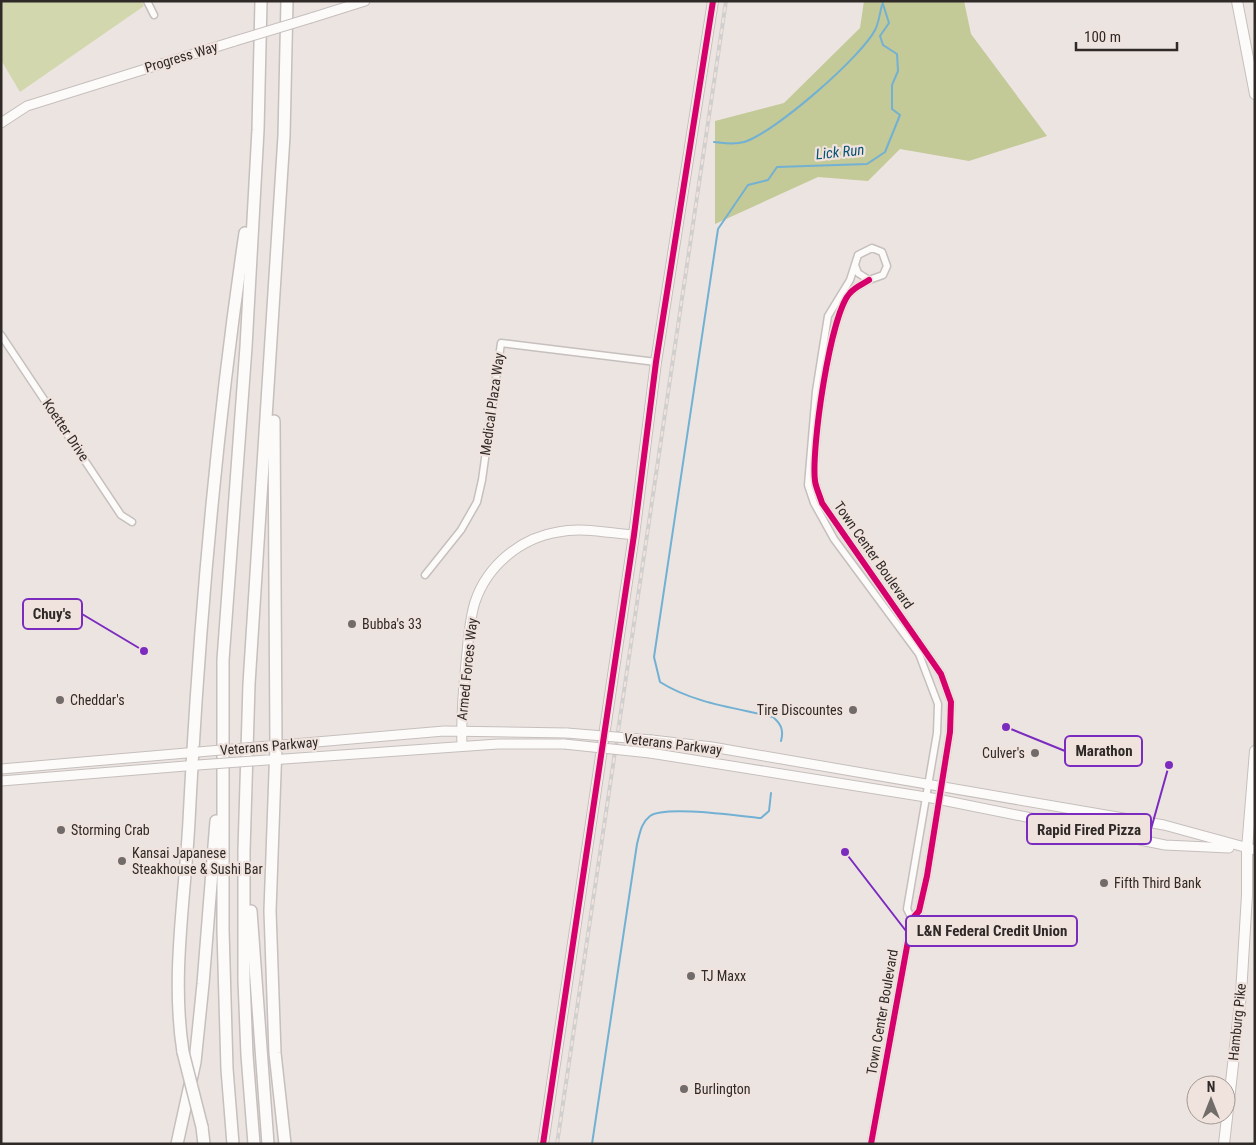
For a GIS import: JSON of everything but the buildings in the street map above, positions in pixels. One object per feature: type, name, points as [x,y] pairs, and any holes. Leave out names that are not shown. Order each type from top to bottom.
[{"type":"highway","points":[[233,1144],[227,1069],[223,930],[223,660],[244,366],[256,158],[261,1]]},
{"type":"highway","points":[[254,1144],[244,980],[245,815],[249,684],[284,136],[287,1]]},
{"type":"highway","points":[[204,1144],[202,1127],[178,1023],[177,983],[195,765],[200,632],[231,327],[256,158]]},
{"type":"highway","points":[[274,313],[270,911],[275,1053],[285,1144]]},
{"type":"highway","points":[[177,1144],[195,1062],[203,984],[222,732]]},
{"type":"highway","points":[[245,815],[256,996],[268,1144]]},
{"type":"highway","points":[[275,1053],[290,1144]]},
{"type":"main road","name":"Progress Way","points":[[1,123],[27,106],[365,1]]},
{"type":"main road","points":[[543,1144],[634,535],[656,362],[713,1]]},
{"type":"main road","points":[[1237,1],[1255,94]]},
{"type":"main road","name":"Armed Forces Way","points":[[462,746],[461,709],[468,639],[475,602],[494,567],[516,548],[558,532],[590,531],[634,535]]},
{"type":"main road","name":"Veterans Parkway","points":[[1,769],[406,734],[461,731],[567,733],[712,747],[926,786],[1164,825],[1251,849]]},
{"type":"main road","name":"Veterans Parkway","points":[[1,781],[462,746],[564,744],[650,753],[938,799],[1165,844],[1251,849]]},
{"type":"main road","name":"Hamburg Pike","points":[[1224,1144],[1241,994],[1251,849],[1255,751]]},
{"type":"street","points":[[147,1],[154,15]]},
{"type":"street","points":[[867,249],[877,249],[885,256],[886,271],[879,278],[869,280],[858,273],[855,265],[858,255],[867,249]]},
{"type":"street","name":"Town Center Boulevard","points":[[855,265],[850,280],[828,316],[816,391],[808,485],[814,503],[834,539],[919,654],[938,704],[937,732],[926,786],[907,909],[912,919]]},
{"type":"street","name":"Town Center Boulevard","points":[[869,280],[849,294],[837,318],[816,446],[815,482],[822,503],[941,674],[951,702],[950,732],[927,876],[919,911],[912,919],[871,1144]]},
{"type":"street","name":"Koetter Drive","points":[[1,335],[121,515],[132,522]]},
{"type":"street","name":"Medical Plaza Way","points":[[425,574],[461,530],[477,502],[482,480],[501,343],[656,362]]},
{"type":"green space","points":[[1,1],[141,1],[144,6],[20,92],[1,60]]},
{"type":"green space","points":[[864,1],[964,1],[971,34],[1047,136],[969,161],[900,149],[868,181],[818,177],[715,224],[715,121],[784,103],[860,28]]},
{"type":"waterway","name":"Lick Run","points":[[781,741],[781,728],[773,717],[700,700],[660,682],[654,657],[718,229],[748,185],[768,180],[777,167],[867,164],[885,152],[900,115],[892,109],[892,85],[898,71],[897,54],[883,45],[880,36],[889,23],[882,1]]},
{"type":"waterway","points":[[714,142],[733,144],[744,142],[758,136],[795,110],[837,74],[868,40],[876,28],[882,5]]},
{"type":"waterway","points":[[592,1144],[637,844],[643,825],[650,816],[671,811],[761,818],[769,811],[771,793]]},
{"type":"railway","points":[[557,1144],[726,1]]},
{"type":"cycle path","points":[[543,1144],[634,535],[656,362],[713,1]]},
{"type":"cycle path","points":[[869,280],[850,293],[843,306],[836,327],[829,354],[819,413],[815,465],[816,484],[822,503],[941,674],[951,702],[950,732],[927,876],[919,911],[912,919],[871,1144]]},
{"type":"place","name":"Bubba's 33","points":[[352,624]]},
{"type":"place","name":"Chuy's","points":[[144,651]]},
{"type":"place","name":"Cheddar's","points":[[60,700]]},
{"type":"place","name":"Tire Discountes","points":[[853,710]]},
{"type":"place","name":"Marathon","points":[[1006,727]]},
{"type":"place","name":"Culver's","points":[[1035,753]]},
{"type":"place","name":"Rapid Fired Pizza","points":[[1169,765]]},
{"type":"place","name":"Storming Crab","points":[[61,830]]},
{"type":"place","name":"L&N Federal Credit Union","points":[[845,852]]},
{"type":"place","name":"Kansai Japanese Steakhouse & Sushi Bar","points":[[122,861]]},
{"type":"place","name":"Fifth Third Bank","points":[[1104,883]]},
{"type":"place","name":"TJ Maxx","points":[[691,976]]},
{"type":"place","name":"Burlington","points":[[684,1089]]}]
